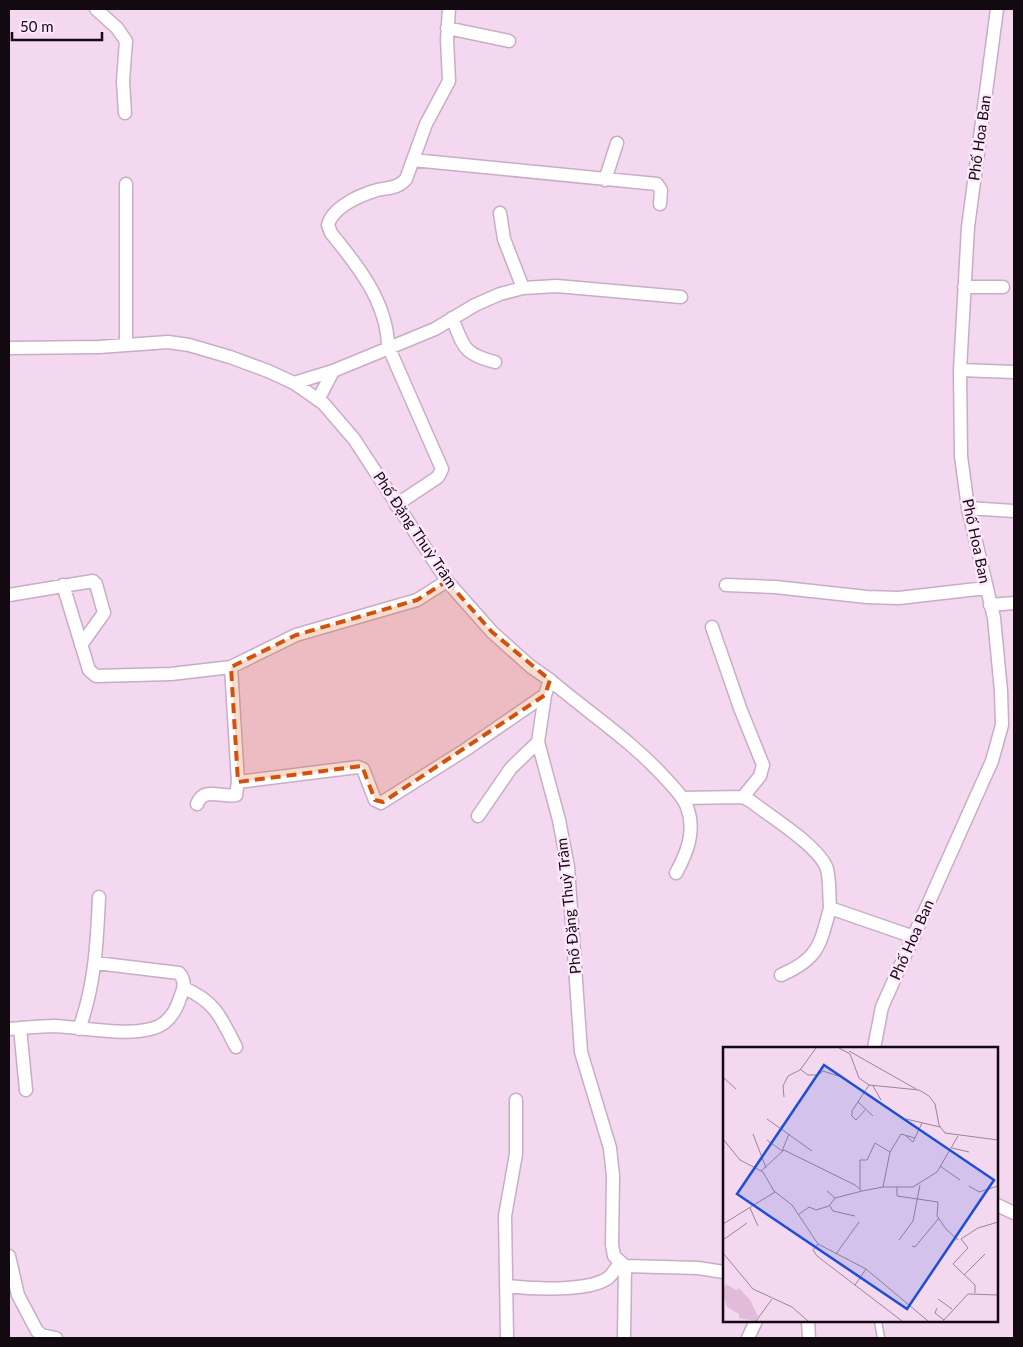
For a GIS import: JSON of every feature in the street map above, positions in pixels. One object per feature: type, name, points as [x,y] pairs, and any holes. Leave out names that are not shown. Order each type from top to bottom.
[{"type":"street","points":[[96,9],[117,28],[126,41],[123,81],[124,113]]},
{"type":"street","points":[[396,505],[438,478],[442,469],[388,346],[388,331],[380,308],[365,278],[331,233],[328,225],[337,212],[358,198],[374,191],[402,184],[426,124],[449,82],[447,28],[450,9]]},
{"type":"street","name":"Phố Hoa Ban","points":[[874,1047],[882,1007],[1008,726],[1001,691],[990,605],[968,508],[961,456],[960,370],[964,286],[974,178],[997,9]]},
{"type":"street","points":[[447,28],[509,40]]},
{"type":"street","points":[[605,180],[616,143]]},
{"type":"street","points":[[413,160],[657,184],[661,190],[660,204]]},
{"type":"street","points":[[126,184],[126,344]]},
{"type":"street","points":[[500,213],[504,239],[523,288]]},
{"type":"street","points":[[294,383],[333,371],[388,346],[435,329],[492,297],[523,288],[556,286],[681,298]]},
{"type":"street","points":[[964,286],[1003,287]]},
{"type":"street","points":[[452,318],[467,351],[479,358],[495,362]]},
{"type":"street","name":"Phố Đặng Thuỳ Trâm","points":[[9,348],[89,347],[168,342],[189,345],[249,364],[294,383],[318,400],[337,417],[354,439],[447,581],[492,632],[530,666],[550,680],[545,695],[538,742],[564,845],[572,918],[581,1052],[610,1148],[613,1176],[612,1245],[614,1256],[622,1264]]},
{"type":"street","points":[[960,370],[1014,372]]},
{"type":"street","points":[[318,400],[333,371]]},
{"type":"street","points":[[968,508],[1014,511]]},
{"type":"street","points":[[9,595],[92,581],[104,609],[103,616],[81,645]]},
{"type":"street","points":[[63,585],[89,670],[96,676],[171,674],[230,667],[296,635],[417,600],[447,581]]},
{"type":"street","points":[[726,585],[775,587],[867,597],[899,598],[986,588]]},
{"type":"street","points":[[990,605],[1014,603]]},
{"type":"street","points":[[712,626],[762,765],[760,776],[743,797]]},
{"type":"street","points":[[197,804],[200,796],[204,794],[236,794],[238,782],[230,667]]},
{"type":"street","points":[[550,680],[629,742],[683,798],[688,808],[691,834],[685,855],[676,873]]},
{"type":"street","points":[[238,782],[358,767],[364,769],[375,800],[383,802],[545,695]]},
{"type":"street","points":[[478,816],[511,768],[538,742]]},
{"type":"street","points":[[683,798],[743,797],[803,842],[822,861],[826,869],[830,908],[818,946],[810,959],[780,975]]},
{"type":"street","points":[[79,1029],[90,995],[96,963],[99,897]]},
{"type":"street","points":[[830,908],[914,937]]},
{"type":"street","points":[[26,1090],[14,1028],[53,1026],[107,1031],[149,1029],[159,1026],[173,1013],[184,988],[182,976],[176,971],[96,963]]},
{"type":"street","points":[[184,988],[211,1003],[236,1048]]},
{"type":"street","points":[[507,1338],[506,1216],[516,1154],[516,1100]]},
{"type":"street","points":[[998,1205],[1014,1213]]},
{"type":"street","points":[[9,1256],[18,1294],[37,1331],[42,1335],[56,1338]]},
{"type":"street","points":[[622,1264],[624,1338]]},
{"type":"street","points":[[507,1286],[543,1289],[596,1283],[608,1278],[622,1264],[698,1268],[723,1272]]},
{"type":"street","points":[[748,1338],[756,1322]]},
{"type":"street","points":[[808,1322],[809,1338]]},
{"type":"lane","points":[[878,1322],[881,1338]]},
{"type":"highlighted area","points":[[447,581],[492,632],[550,680],[545,695],[383,802],[375,800],[362,766],[238,782],[231,667],[296,635],[417,600]]}]
